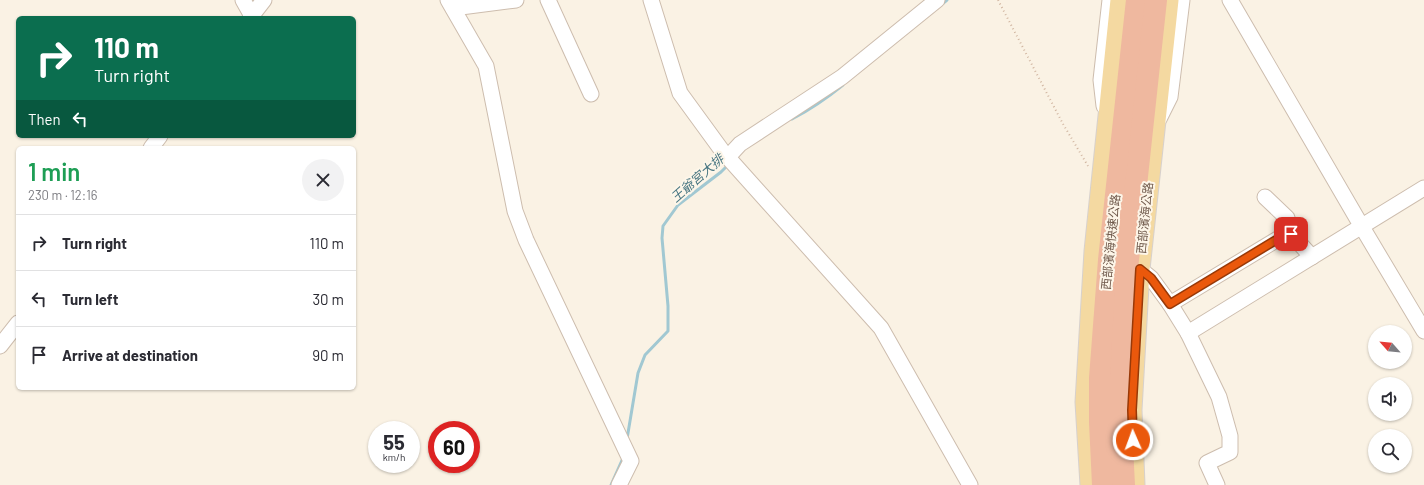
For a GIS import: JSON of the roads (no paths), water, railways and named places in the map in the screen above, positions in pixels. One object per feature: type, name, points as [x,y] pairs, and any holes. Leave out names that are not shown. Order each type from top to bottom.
[{"type":"highway","name":"西部濱海快速公路","points":[[1103,485],[1100,422],[1100,378],[1109,260],[1137,0]]},
{"type":"highway","name":"西部濱海快速公路","points":[[1124,485],[1121,427],[1121,378],[1127,269],[1156,0]]},
{"type":"main road","points":[[1090,485],[1085,402],[1094,252],[1120,0]]},
{"type":"main road","name":"西部濱海公路","points":[[1135,485],[1132,410],[1140,269],[1170,0]]},
{"type":"street","points":[[243,0],[251,16]]},
{"type":"street","points":[[252,16],[264,0]]},
{"type":"street","points":[[516,0],[450,4],[486,66],[515,211],[526,240],[630,461],[619,485]]},
{"type":"street","points":[[548,0],[591,94]]},
{"type":"street","points":[[652,0],[680,93],[730,160],[881,328],[970,485]]},
{"type":"street","points":[[730,160],[740,144],[842,77],[937,0]]},
{"type":"street","points":[[1107,125],[1101,80],[1110,0]]},
{"type":"street","points":[[1156,125],[1170,97],[1182,0]]},
{"type":"street","points":[[1230,0],[1424,331]]},
{"type":"street","points":[[1188,333],[1424,188]]},
{"type":"street","points":[[1264,197],[1287,218],[1291,234],[1312,257]]},
{"type":"street","points":[[1170,304],[1281,237],[1291,234]]},
{"type":"street","points":[[1140,269],[1151,278],[1170,304],[1188,333],[1220,396],[1230,436],[1230,452],[1207,464],[1217,485]]},
{"type":"street","points":[[0,346],[16,325]]},
{"type":"waterway","name":"王爺宮大排","points":[[941,5],[947,0]]},
{"type":"waterway","name":"王爺宮大排","points":[[792,119],[819,103],[843,85]]},
{"type":"waterway","name":"王爺宮大排","points":[[627,439],[638,373],[645,355],[668,331],[668,306],[662,238],[663,226],[678,205],[721,172],[729,164]]},
{"type":"waterway","name":"王爺宮大排","points":[[611,485],[623,458]]}]
